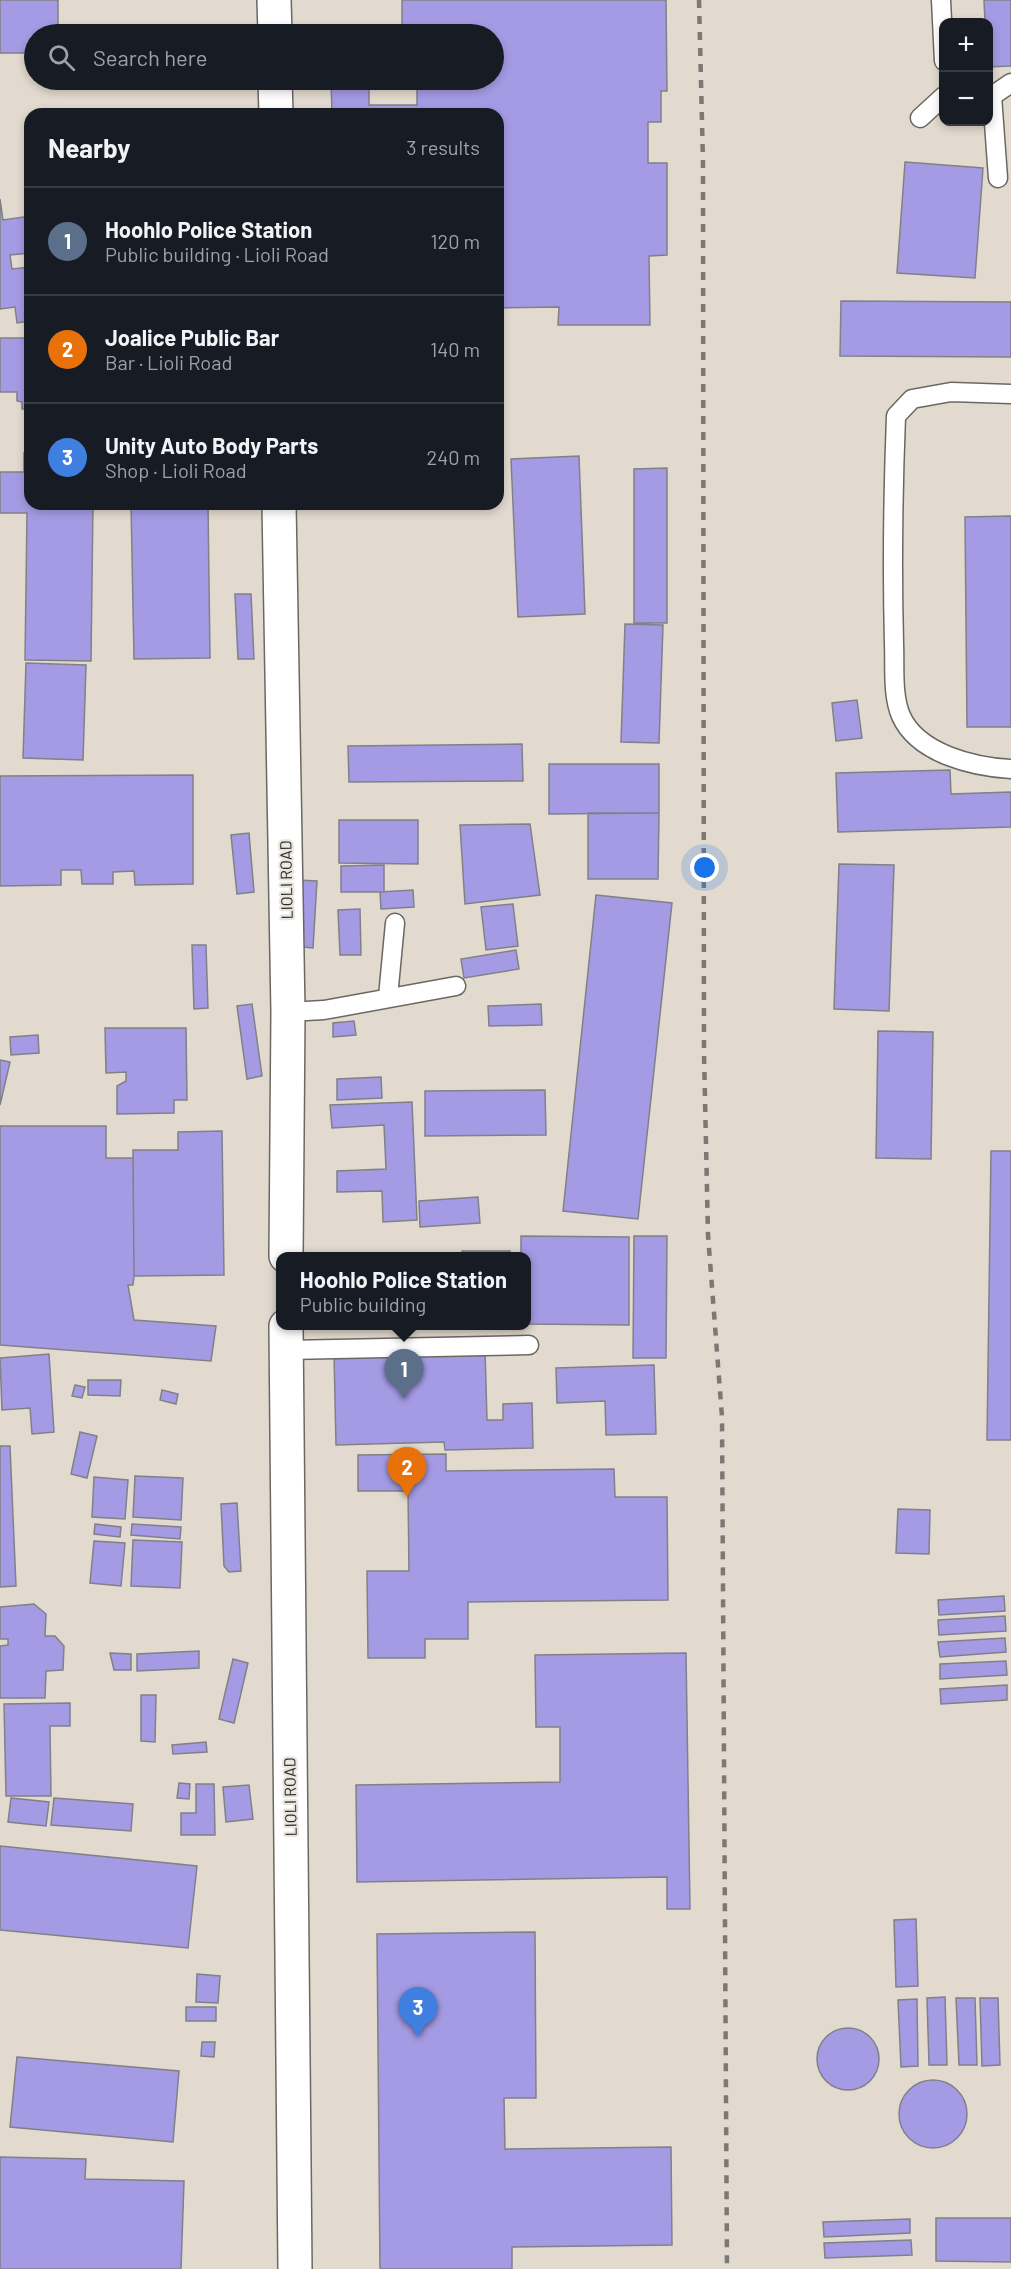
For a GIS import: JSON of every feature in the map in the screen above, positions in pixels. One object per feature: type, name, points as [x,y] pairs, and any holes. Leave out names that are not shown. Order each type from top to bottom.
[{"type":"street","points":[[274,0],[275,24]]},
{"type":"street","points":[[275,90],[276,108]]},
{"type":"street","name":"LIOLI ROAD","points":[[279,510],[288,1012],[286,1252]]},
{"type":"street","name":"LIOLI ROAD","points":[[286,1338],[296,2269]]},
{"type":"lane","points":[[941,0],[942,18]]},
{"type":"lane","points":[[993,94],[1011,83]]},
{"type":"lane","points":[[921,118],[939,101]]},
{"type":"lane","points":[[993,126],[998,178]]},
{"type":"lane","points":[[1011,394],[951,392],[912,399],[896,416],[893,625],[899,708],[901,716],[919,740],[953,758],[1011,769]]},
{"type":"lane","points":[[388,997],[395,923]]},
{"type":"lane","points":[[288,1012],[324,1010],[456,986]]},
{"type":"lane","points":[[286,1338],[529,1345]]},
{"type":"shaded area","points":[[0,0],[1011,0],[1011,2269],[0,2269]]},
{"type":"building","points":[[0,0],[58,0],[58,24],[24,24],[24,53],[0,53]]},
{"type":"building","points":[[402,0],[666,0],[667,91],[661,91],[661,122],[648,122],[648,163],[667,163],[667,255],[649,256],[650,325],[558,325],[559,307],[504,308],[504,108],[332,108],[331,90],[369,90],[369,105],[417,105],[417,90],[504,90],[504,24],[402,24]]},
{"type":"building","points":[[984,0],[1011,0],[1011,66],[993,67],[993,18],[985,18]]},
{"type":"building","points":[[905,162],[983,168],[975,278],[897,273]]},
{"type":"building","points":[[0,199],[3,220],[24,217],[24,254],[10,255],[12,269],[24,268],[24,322],[17,323],[15,307],[0,309]]},
{"type":"building","points":[[841,301],[1011,302],[1011,357],[840,356]]},
{"type":"building","points":[[0,338],[24,338],[24,409],[22,409],[22,402],[17,401],[17,392],[0,392]]},
{"type":"building","points":[[579,456],[585,614],[518,617],[511,459]]},
{"type":"building","points":[[667,468],[667,623],[634,623],[634,469]]},
{"type":"building","points":[[0,472],[24,472],[24,510],[93,510],[91,661],[25,660],[27,513],[0,513]]},
{"type":"building","points":[[131,510],[208,510],[210,658],[134,659]]},
{"type":"building","points":[[1011,516],[1011,727],[967,727],[965,517]]},
{"type":"building","points":[[235,594],[251,594],[254,659],[238,659]]},
{"type":"building","points":[[625,624],[663,625],[659,743],[621,742]]},
{"type":"building","points":[[26,663],[86,665],[83,760],[23,758]]},
{"type":"building","points":[[857,700],[862,738],[836,741],[832,703]]},
{"type":"building","points":[[522,744],[523,781],[349,782],[348,746]]},
{"type":"building","points":[[549,764],[659,764],[659,813],[549,814]]},
{"type":"building","points":[[950,770],[951,794],[1011,792],[1011,827],[838,832],[836,773]]},
{"type":"building","points":[[193,775],[193,884],[135,885],[134,871],[113,872],[113,884],[82,884],[81,870],[61,870],[61,885],[0,886],[0,776]]},
{"type":"building","points":[[588,813],[659,813],[658,879],[588,879]]},
{"type":"building","points":[[339,820],[418,820],[418,864],[339,863]]},
{"type":"building","points":[[530,824],[540,895],[465,904],[460,825]]},
{"type":"building","points":[[249,833],[254,892],[237,894],[231,835]]},
{"type":"building","points":[[839,864],[894,865],[889,1011],[834,1009]]},
{"type":"building","points":[[384,865],[384,892],[341,892],[341,866]]},
{"type":"building","points":[[297,880],[317,881],[313,948],[293,946]]},
{"type":"building","points":[[413,890],[414,907],[381,909],[380,892]]},
{"type":"building","points":[[596,895],[672,903],[638,1219],[563,1211]]},
{"type":"building","points":[[513,904],[518,946],[486,950],[481,907]]},
{"type":"building","points":[[360,909],[361,955],[340,955],[338,910]]},
{"type":"building","points":[[192,945],[206,945],[208,1008],[194,1009]]},
{"type":"building","points":[[516,950],[519,969],[464,978],[461,959]]},
{"type":"building","points":[[252,1004],[262,1076],[247,1079],[237,1006]]},
{"type":"building","points":[[541,1004],[542,1025],[489,1026],[488,1006]]},
{"type":"building","points":[[354,1021],[356,1035],[333,1037],[333,1023]]},
{"type":"building","points":[[105,1028],[186,1028],[187,1100],[174,1100],[174,1113],[117,1114],[117,1086],[126,1081],[126,1072],[106,1073]]},
{"type":"building","points":[[878,1031],[933,1032],[931,1159],[876,1158]]},
{"type":"building","points":[[38,1035],[39,1053],[11,1055],[10,1037]]},
{"type":"building","points":[[0,1060],[10,1062],[0,1105]]},
{"type":"building","points":[[381,1077],[382,1098],[337,1100],[337,1079]]},
{"type":"building","points":[[545,1090],[546,1135],[425,1136],[425,1091]]},
{"type":"building","points":[[412,1102],[417,1220],[383,1222],[382,1191],[337,1192],[337,1171],[386,1169],[384,1125],[332,1128],[330,1105]]},
{"type":"building","points":[[0,1126],[106,1126],[106,1158],[133,1158],[134,1276],[133,1285],[128,1285],[134,1320],[216,1326],[211,1361],[0,1345]]},
{"type":"building","points":[[222,1131],[224,1275],[134,1276],[133,1150],[178,1150],[178,1132]]},
{"type":"building","points":[[991,1151],[1011,1151],[1011,1440],[987,1440]]},
{"type":"building","points":[[478,1197],[480,1223],[420,1227],[419,1201]]},
{"type":"building","points":[[521,1236],[629,1237],[629,1325],[531,1324],[531,1252],[521,1252]]},
{"type":"building","points":[[634,1236],[667,1236],[666,1358],[633,1358]]},
{"type":"building","points":[[462,1251],[510,1251],[510,1252]]},
{"type":"building","points":[[485,1350],[487,1420],[503,1420],[503,1404],[532,1403],[533,1448],[445,1450],[444,1442],[336,1445],[334,1354]]},
{"type":"building","points":[[49,1354],[54,1432],[32,1434],[30,1408],[2,1410],[0,1358]]},
{"type":"building","points":[[654,1365],[656,1434],[606,1435],[605,1401],[557,1403],[556,1368]]},
{"type":"building","points":[[88,1380],[121,1380],[120,1396],[88,1395]]},
{"type":"building","points":[[75,1385],[85,1387],[82,1398],[72,1396]]},
{"type":"building","points":[[162,1390],[178,1394],[176,1404],[160,1400]]},
{"type":"building","points":[[80,1432],[97,1436],[87,1478],[71,1474]]},
{"type":"building","points":[[0,1446],[10,1446],[16,1586],[0,1587]]},
{"type":"building","points":[[446,1454],[446,1471],[614,1469],[615,1497],[667,1497],[668,1600],[468,1602],[468,1639],[425,1639],[425,1658],[368,1658],[367,1571],[409,1571],[408,1491],[358,1491],[358,1455]]},
{"type":"building","points":[[135,1476],[183,1478],[181,1520],[133,1517]]},
{"type":"building","points":[[94,1477],[128,1480],[125,1519],[92,1517]]},
{"type":"building","points":[[237,1503],[241,1571],[229,1572],[224,1566],[221,1504]]},
{"type":"building","points":[[898,1509],[930,1510],[929,1554],[896,1553]]},
{"type":"building","points":[[95,1524],[121,1527],[120,1537],[94,1534]]},
{"type":"building","points":[[132,1524],[181,1527],[180,1539],[131,1535]]},
{"type":"building","points":[[133,1540],[182,1542],[180,1588],[131,1586]]},
{"type":"building","points":[[94,1541],[125,1543],[121,1586],[90,1583]]},
{"type":"building","points":[[1004,1596],[1005,1611],[939,1615],[938,1600]]},
{"type":"building","points":[[34,1604],[46,1614],[45,1636],[55,1636],[64,1646],[63,1670],[46,1671],[45,1698],[0,1698],[0,1646],[8,1645],[8,1639],[0,1639],[0,1607]]},
{"type":"building","points":[[1005,1616],[1006,1631],[939,1635],[938,1620]]},
{"type":"building","points":[[1005,1638],[1006,1652],[940,1657],[938,1642]]},
{"type":"building","points":[[199,1651],[199,1668],[137,1671],[137,1654]]},
{"type":"building","points":[[110,1653],[131,1654],[131,1670],[114,1670]]},
{"type":"building","points":[[686,1653],[690,1909],[667,1909],[667,1877],[357,1882],[356,1785],[560,1782],[560,1727],[536,1727],[535,1655]]},
{"type":"building","points":[[233,1659],[248,1663],[234,1723],[219,1719]]},
{"type":"building","points":[[1006,1661],[1007,1675],[940,1679],[940,1664]]},
{"type":"building","points":[[1007,1685],[1007,1700],[941,1704],[940,1689]]},
{"type":"building","points":[[141,1695],[156,1695],[155,1742],[141,1741]]},
{"type":"building","points":[[70,1703],[70,1726],[50,1726],[51,1796],[6,1796],[4,1704]]},
{"type":"building","points":[[206,1742],[207,1752],[173,1754],[172,1745]]},
{"type":"building","points":[[179,1783],[190,1784],[189,1799],[177,1798]]},
{"type":"building","points":[[196,1784],[214,1784],[215,1835],[181,1835],[181,1813],[196,1813]]},
{"type":"building","points":[[249,1785],[253,1819],[226,1822],[223,1787]]},
{"type":"building","points":[[11,1798],[49,1802],[46,1826],[8,1822]]},
{"type":"building","points":[[54,1798],[133,1804],[131,1831],[51,1825]]},
{"type":"building","points":[[0,1846],[197,1866],[188,1948],[0,1930]]},
{"type":"building","points":[[916,1919],[918,1986],[896,1987],[894,1920]]},
{"type":"building","points":[[535,1932],[536,2098],[504,2098],[505,2149],[671,2147],[672,2245],[512,2247],[512,2269],[380,2269],[377,1934]]},
{"type":"building","points":[[197,1974],[220,1976],[218,2003],[196,2002]]},
{"type":"building","points":[[945,1997],[947,2065],[929,2065],[927,1998]]},
{"type":"building","points":[[956,1998],[975,1998],[977,2065],[959,2065]]},
{"type":"building","points":[[980,1998],[998,1998],[1000,2065],[982,2066]]},
{"type":"building","points":[[917,1999],[918,2066],[901,2067],[898,2000]]},
{"type":"building","points":[[186,2007],[216,2007],[216,2021],[186,2021]]},
{"type":"building","points":[[842,2028],[854,2028],[870,2037],[877,2047],[879,2059],[877,2071],[870,2081],[854,2090],[842,2090],[831,2085],[822,2076],[817,2065],[817,2053],[822,2042],[831,2033]]},
{"type":"building","points":[[202,2042],[215,2042],[214,2057],[201,2056]]},
{"type":"building","points":[[17,2057],[179,2071],[173,2142],[10,2127]]},
{"type":"building","points":[[933,2080],[946,2083],[957,2090],[964,2101],[967,2114],[964,2127],[957,2138],[946,2145],[933,2148],[920,2145],[909,2138],[902,2127],[899,2114],[902,2101],[909,2090],[920,2083]]},
{"type":"building","points":[[0,2157],[86,2159],[85,2179],[184,2181],[181,2269],[0,2269]]},
{"type":"building","points":[[936,2218],[1011,2218],[1011,2262],[936,2261]]},
{"type":"building","points":[[910,2219],[910,2233],[824,2237],[823,2222]]},
{"type":"building","points":[[911,2240],[912,2255],[825,2258],[824,2243]]},
{"type":"railway","points":[[699,0],[703,163],[704,1053],[708,1235],[722,1417],[727,2269]]},
{"type":"place","name":"Hoohlo Police Station","points":[[404,1399]]},
{"type":"place","name":"Joalice Public Bar","points":[[407,1497]]},
{"type":"place","name":"Unity Auto Body Parts","points":[[418,2037]]}]
